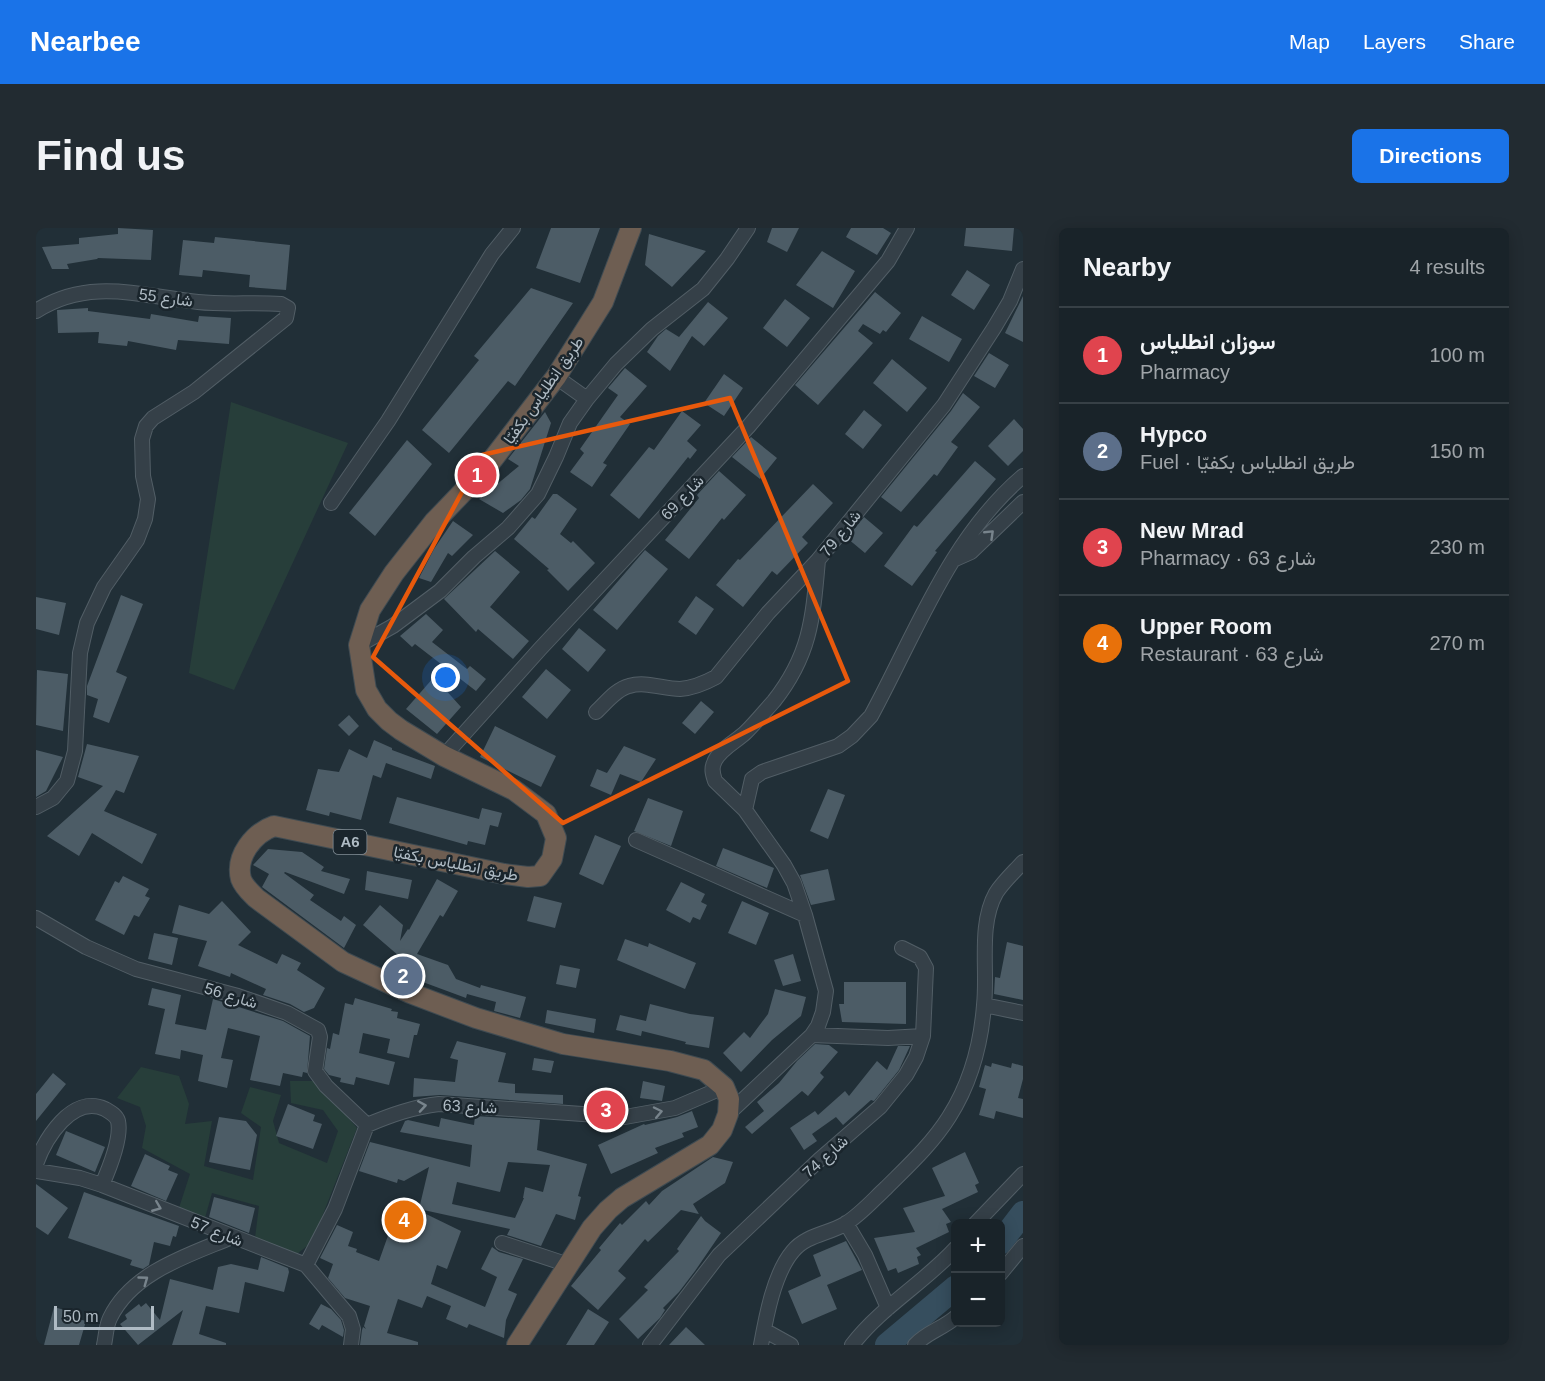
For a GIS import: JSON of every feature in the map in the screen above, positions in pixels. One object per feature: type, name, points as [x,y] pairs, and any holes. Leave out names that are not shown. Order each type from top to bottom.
[{"type":"highway","name":"طريق انطلياس بكفيّا","points":[[631,228],[603,302],[556,377],[486,468],[434,522],[394,573],[370,610],[359,645],[366,690],[377,709],[401,730],[444,756],[514,790],[546,814],[556,838],[552,859],[540,876],[528,877],[274,826],[263,830],[253,838],[245,854],[241,877],[245,887],[256,898],[299,932],[343,962],[410,993],[476,1018],[563,1044],[670,1061],[704,1070],[724,1087]]},
{"type":"highway","points":[[517,1345],[592,1228],[608,1210],[622,1198],[710,1145],[722,1130],[728,1114],[729,1099],[724,1087]]},
{"type":"street","points":[[331,503],[388,421],[492,254],[513,228]]},
{"type":"street","points":[[359,645],[393,626],[440,591],[474,557],[508,528],[538,494],[570,423],[587,399],[616,364],[652,329],[704,289],[748,228]]},
{"type":"street","name":"شارع 69","points":[[444,756],[540,649],[748,427],[888,261],[907,228]]},
{"type":"street","name":"شارع 79","points":[[596,712],[628,686],[644,685],[681,689],[705,683],[716,677],[768,613],[818,560],[944,405],[1010,301],[1023,269]]},
{"type":"street","name":"شارع 55","points":[[36,311],[92,290],[199,302],[281,304],[288,308],[286,318],[204,385],[153,418],[146,426],[142,439],[143,476],[148,499],[145,519],[137,540],[101,593],[87,623],[80,653],[75,751],[67,782],[53,798],[36,807]]},
{"type":"street","points":[[556,377],[587,399]]},
{"type":"street","points":[[745,810],[752,779],[762,772],[838,746],[852,736],[871,716],[952,560],[987,510],[1023,476]]},
{"type":"street","points":[[952,560],[971,552],[1023,502]]},
{"type":"street","points":[[728,1114],[813,1035],[819,1026],[823,1012],[826,991],[794,884],[784,865],[745,810],[716,781],[713,775],[713,764],[718,756],[746,732],[772,703],[788,683],[799,663],[810,633],[818,560]]},
{"type":"street","points":[[636,840],[805,915]]},
{"type":"street","points":[[761,1345],[774,1290],[793,1251],[820,1234],[846,1223],[912,1162],[949,1117],[963,1089],[977,1050],[984,1005],[988,915],[995,894],[1023,862]]},
{"type":"street","name":"شارع 56","points":[[36,918],[86,947],[136,969],[238,996],[287,1013],[318,1030],[320,1037],[315,1071],[326,1086],[367,1125]]},
{"type":"street","name":"شارع 74","points":[[650,1345],[719,1255],[819,1160],[880,1107],[906,1075],[916,1057],[923,1036],[926,968],[920,957],[902,948]]},
{"type":"street","points":[[984,1005],[1023,1013]]},
{"type":"street","points":[[813,1035],[888,1038],[923,1036]]},
{"type":"street","name":"شارع 63","points":[[367,1125],[415,1107],[439,1104],[608,1117],[642,1115],[675,1108],[724,1087]]},
{"type":"street","points":[[36,1164],[43,1147],[64,1119],[84,1107],[103,1108],[115,1116],[118,1123],[118,1134],[110,1166],[102,1185]]},
{"type":"street","points":[[306,1265],[335,1209],[367,1125]]},
{"type":"street","name":"شارع 57","points":[[36,1171],[80,1178],[102,1185],[306,1265],[349,1316],[353,1329],[351,1345]]},
{"type":"street","points":[[979,1219],[983,1213],[1018,1190],[1023,1174]]},
{"type":"street","points":[[846,1223],[865,1255],[888,1308]]},
{"type":"street","points":[[104,1345],[110,1318],[134,1287],[161,1268],[232,1237]]},
{"type":"street","points":[[502,1244],[569,1265]]},
{"type":"street","points":[[1001,1273],[1023,1246]]},
{"type":"street","points":[[852,1345],[888,1308],[951,1253]]},
{"type":"street","points":[[932,1345],[951,1322]]},
{"type":"street","points":[[915,1345],[923,1336],[944,1328]]},
{"type":"street","points":[[764,1330],[791,1345]]},
{"type":"highlighted area","points":[[730,398],[848,681],[563,823],[373,657],[482,455]]},
{"type":"green space","points":[[231,402],[348,443],[234,690],[189,673]]},
{"type":"green space","points":[[141,1067],[179,1076],[189,1104],[185,1124],[212,1121],[204,1166],[253,1180],[261,1127],[241,1113],[250,1087],[281,1095],[273,1121],[279,1143],[327,1163],[338,1131],[323,1110],[291,1103],[290,1081],[317,1081],[357,1128],[312,1242],[297,1254],[255,1238],[259,1206],[212,1193],[203,1225],[176,1217],[190,1174],[142,1148],[146,1126],[140,1107],[117,1098]]},
{"type":"building","points":[[118,228],[153,230],[151,260],[98,258],[67,264],[69,269],[52,269],[42,247],[79,244],[79,238],[118,234]]},
{"type":"building","points":[[551,228],[600,228],[580,283],[536,268]]},
{"type":"building","points":[[772,228],[799,228],[787,252],[767,242]]},
{"type":"building","points":[[851,228],[883,228],[891,233],[877,255],[846,237]]},
{"type":"building","points":[[966,228],[1014,228],[1012,251],[964,246]]},
{"type":"building","points":[[649,234],[706,251],[672,287],[645,265]]},
{"type":"building","points":[[215,237],[290,245],[286,290],[249,287],[250,275],[203,270],[202,277],[179,275],[183,240],[214,243]]},
{"type":"building","points":[[822,251],[855,271],[833,308],[796,285]]},
{"type":"building","points":[[967,270],[990,285],[974,310],[951,295]]},
{"type":"building","points":[[531,288],[573,303],[515,386],[508,381],[449,453],[422,430],[479,360],[474,356]]},
{"type":"building","points":[[875,292],[901,313],[886,332],[883,330],[880,334],[863,324],[858,331],[873,343],[818,405],[795,385]]},
{"type":"building","points":[[1023,296],[1023,342],[1005,333]]},
{"type":"building","points":[[785,299],[810,318],[787,347],[763,328]]},
{"type":"building","points":[[708,302],[728,318],[704,346],[692,336],[670,371],[647,352],[666,329],[679,337]]},
{"type":"building","points":[[88,308],[88,311],[150,319],[151,314],[198,322],[199,316],[231,318],[229,344],[178,340],[176,350],[128,341],[127,346],[98,343],[99,332],[58,333],[57,310]]},
{"type":"building","points":[[922,316],[962,339],[949,362],[909,339]]},
{"type":"building","points":[[989,353],[1009,365],[995,388],[974,376]]},
{"type":"building","points":[[892,359],[927,388],[907,412],[873,383]]},
{"type":"building","points":[[625,368],[647,386],[620,417],[630,424],[603,463],[607,465],[592,487],[570,472],[584,453],[580,449],[618,395],[608,388]]},
{"type":"building","points":[[724,374],[743,388],[724,416],[704,403]]},
{"type":"building","points":[[963,393],[980,407],[951,442],[958,447],[937,476],[934,474],[901,512],[881,497]]},
{"type":"building","points":[[864,410],[882,425],[863,449],[845,434]]},
{"type":"building","points":[[682,411],[701,425],[687,441],[697,450],[690,459],[688,457],[639,519],[610,495],[649,447],[654,450]]},
{"type":"building","points":[[545,412],[551,423],[530,489],[521,500],[503,513],[479,499],[519,466],[508,459]]},
{"type":"building","points":[[1014,419],[1023,429],[1023,451],[1008,466],[988,446]]},
{"type":"building","points":[[751,437],[777,458],[760,479],[732,457]]},
{"type":"building","points":[[407,440],[432,464],[375,536],[349,513]]},
{"type":"building","points":[[975,461],[996,479],[935,551],[937,552],[912,586],[884,566],[914,525],[917,527]]},
{"type":"building","points":[[719,471],[746,495],[724,520],[722,518],[689,559],[665,540],[699,498],[697,495]]},
{"type":"building","points":[[813,484],[833,503],[802,537],[808,543],[777,575],[772,571],[743,607],[716,585],[738,559],[740,560]]},
{"type":"building","points":[[553,494],[557,494],[577,509],[560,534],[571,543],[573,541],[595,563],[568,591],[547,570],[549,569],[514,539],[532,517],[535,519]]},
{"type":"building","points":[[864,517],[883,533],[865,553],[847,538]]},
{"type":"building","points":[[453,521],[473,535],[452,556],[448,553],[431,582],[419,578],[434,549]]},
{"type":"building","points":[[645,550],[668,569],[617,630],[593,610]]},
{"type":"building","points":[[495,551],[520,572],[490,607],[529,641],[513,659],[478,629],[476,632],[444,599]]},
{"type":"building","points":[[121,595],[143,604],[116,672],[127,677],[109,723],[93,717],[98,699],[87,695],[87,686]]},
{"type":"building","points":[[696,596],[714,609],[696,635],[678,622]]},
{"type":"building","points":[[36,597],[66,603],[59,635],[36,629]]},
{"type":"building","points":[[426,614],[443,630],[432,642],[467,669],[470,666],[486,679],[476,691],[415,644],[412,647],[400,636]]},
{"type":"building","points":[[579,628],[606,650],[588,672],[562,649]]},
{"type":"building","points":[[546,669],[571,690],[547,719],[522,697]]},
{"type":"building","points":[[37,670],[68,674],[63,731],[36,725]]},
{"type":"building","points":[[434,677],[461,707],[437,734],[406,709]]},
{"type":"building","points":[[701,701],[714,712],[695,734],[682,723]]},
{"type":"building","points":[[349,715],[359,726],[349,736],[338,725]]},
{"type":"building","points":[[495,726],[556,756],[541,787],[480,757]]},
{"type":"building","points":[[374,740],[392,750],[435,766],[431,779],[386,763],[381,778],[373,775],[361,820],[330,812],[329,816],[306,810],[318,769],[339,772],[349,749],[367,758]]},
{"type":"building","points":[[87,744],[139,756],[124,793],[116,790],[104,811],[157,834],[142,864],[92,833],[79,856],[47,836],[103,786],[78,777]]},
{"type":"building","points":[[624,746],[656,759],[641,782],[620,774],[611,795],[590,786],[597,769],[607,773]]},
{"type":"building","points":[[36,750],[63,757],[46,791],[36,797]]},
{"type":"building","points":[[828,789],[845,795],[828,839],[810,831]]},
{"type":"building","points":[[397,797],[479,819],[482,808],[502,813],[498,827],[490,825],[485,845],[468,841],[467,845],[389,823]]},
{"type":"building","points":[[648,798],[683,811],[671,846],[634,831]]},
{"type":"building","points":[[595,835],[621,846],[603,885],[579,874]]},
{"type":"building","points":[[723,848],[774,868],[767,888],[716,866]]},
{"type":"building","points":[[268,849],[302,852],[324,867],[321,871],[350,879],[344,894],[284,873],[314,895],[310,900],[341,921],[344,916],[356,925],[344,948],[262,887],[269,874],[253,865]]},
{"type":"building","points":[[828,869],[835,900],[811,905],[800,875]]},
{"type":"building","points":[[367,871],[412,880],[408,899],[365,890]]},
{"type":"building","points":[[123,876],[149,889],[145,896],[150,898],[139,917],[134,915],[124,935],[95,920],[115,881],[119,883]]},
{"type":"building","points":[[437,879],[458,891],[443,917],[440,915],[417,954],[448,965],[456,979],[480,988],[481,985],[526,997],[520,1018],[494,1011],[496,1002],[467,994],[466,998],[393,971],[399,956],[363,925],[380,905],[403,925],[400,941],[409,930]]},
{"type":"building","points":[[681,882],[705,894],[701,902],[707,905],[700,920],[693,917],[690,923],[666,910]]},
{"type":"building","points":[[534,896],[562,903],[555,928],[527,921]]},
{"type":"building","points":[[222,901],[251,932],[238,945],[277,964],[282,954],[301,963],[297,970],[325,988],[314,1008],[304,1012],[290,1004],[263,995],[266,989],[231,973],[230,977],[198,966],[207,941],[172,933],[179,905],[209,914]]},
{"type":"building","points":[[742,901],[769,913],[756,945],[728,933]]},
{"type":"building","points":[[154,933],[178,938],[172,965],[148,959]]},
{"type":"building","points":[[625,939],[648,947],[649,943],[696,963],[685,989],[617,960]]},
{"type":"building","points":[[1007,942],[1023,946],[1023,1000],[994,994],[995,977],[1000,978]]},
{"type":"building","points":[[793,954],[801,981],[783,986],[774,960]]},
{"type":"building","points":[[560,965],[580,969],[576,988],[556,984]]},
{"type":"building","points":[[844,982],[906,982],[906,1024],[842,1022],[839,1004],[844,1004]]},
{"type":"building","points":[[152,988],[181,995],[175,1024],[206,1030],[213,999],[283,1021],[310,1036],[307,1073],[303,1072],[302,1077],[283,1073],[280,1086],[250,1080],[260,1036],[228,1028],[221,1058],[233,1060],[227,1088],[198,1081],[203,1055],[181,1050],[180,1059],[155,1054],[165,1009],[148,1005]]},
{"type":"building","points":[[775,989],[806,997],[801,1016],[772,1040],[741,1072],[723,1053],[744,1032],[750,1038],[768,1014]]},
{"type":"building","points":[[355,998],[392,1009],[391,1011],[398,1012],[397,1018],[420,1024],[417,1035],[414,1035],[409,1058],[387,1053],[390,1039],[363,1033],[359,1053],[395,1062],[389,1085],[356,1077],[354,1085],[340,1082],[341,1078],[329,1075],[324,1069],[327,1048],[330,1049],[333,1033],[339,1035],[345,1003],[353,1005]]},
{"type":"building","points":[[650,1004],[690,1014],[714,1017],[709,1048],[685,1044],[686,1042],[642,1031],[641,1036],[616,1030],[620,1015],[646,1021]]},
{"type":"building","points":[[547,1010],[596,1019],[594,1033],[545,1023]]},
{"type":"building","points":[[457,1041],[506,1053],[498,1082],[515,1084],[515,1093],[563,1095],[563,1104],[440,1095],[413,1097],[414,1078],[455,1082],[458,1060],[450,1058]]},
{"type":"building","points":[[815,1044],[829,1045],[838,1052],[820,1073],[824,1077],[808,1096],[802,1091],[752,1134],[745,1127],[764,1111],[757,1102],[779,1083]]},
{"type":"building","points":[[898,1046],[910,1046],[899,1070],[874,1101],[871,1100],[843,1125],[836,1117],[812,1134],[817,1141],[804,1150],[790,1128],[815,1111],[818,1115],[845,1091],[849,1096],[877,1061],[887,1070]]},
{"type":"building","points":[[534,1058],[554,1061],[551,1073],[532,1070]]},
{"type":"building","points":[[992,1063],[1011,1068],[1012,1063],[1023,1066],[1023,1079],[1018,1098],[1023,1099],[1023,1118],[996,1111],[994,1119],[979,1115],[986,1089],[979,1087],[985,1065],[991,1067]]},
{"type":"building","points":[[53,1073],[66,1084],[36,1121],[36,1094]]},
{"type":"building","points":[[643,1081],[665,1086],[662,1101],[640,1098]]},
{"type":"building","points":[[288,1104],[315,1115],[313,1121],[322,1124],[313,1149],[276,1136]]},
{"type":"building","points":[[692,1111],[698,1127],[682,1133],[684,1137],[655,1148],[658,1153],[611,1174],[598,1145],[644,1124],[677,1117]]},
{"type":"building","points":[[475,1116],[540,1120],[537,1150],[587,1164],[578,1196],[581,1197],[575,1220],[556,1214],[541,1246],[507,1235],[510,1229],[419,1209],[429,1167],[404,1181],[398,1179],[397,1183],[359,1171],[370,1142],[470,1167],[472,1145],[400,1132],[405,1121],[408,1120],[439,1127],[441,1118],[474,1125]],"holes":[[[508,1162],[550,1165],[543,1192],[525,1187],[524,1198],[515,1218],[452,1204],[457,1182],[500,1192]]]},
{"type":"building","points":[[219,1117],[246,1121],[257,1135],[250,1170],[209,1162]]},
{"type":"building","points":[[66,1131],[105,1147],[95,1172],[56,1155]]},
{"type":"building","points":[[965,1152],[979,1183],[975,1185],[978,1192],[942,1209],[951,1222],[946,1224],[949,1232],[916,1248],[921,1255],[917,1257],[919,1264],[898,1273],[896,1268],[888,1271],[874,1238],[915,1232],[903,1208],[945,1196],[932,1168]]},
{"type":"building","points":[[145,1154],[170,1166],[168,1170],[178,1174],[166,1201],[131,1186]]},
{"type":"building","points":[[713,1157],[733,1162],[725,1183],[693,1204],[699,1214],[681,1210],[648,1242],[645,1239],[618,1271],[626,1278],[598,1310],[571,1286],[620,1223],[622,1225],[646,1201],[649,1205],[662,1191]]},
{"type":"building","points":[[36,1184],[68,1208],[48,1235],[36,1227]]},
{"type":"building","points":[[84,1192],[179,1226],[176,1237],[173,1236],[170,1246],[154,1242],[149,1265],[143,1269],[130,1265],[132,1260],[68,1238]]},
{"type":"building","points":[[214,1197],[255,1208],[249,1233],[209,1217]]},
{"type":"building","points":[[402,1204],[426,1212],[461,1231],[447,1269],[437,1265],[431,1284],[485,1307],[497,1277],[481,1269],[492,1247],[499,1252],[523,1259],[508,1290],[517,1294],[506,1320],[504,1338],[469,1324],[467,1328],[446,1319],[451,1306],[427,1296],[422,1308],[398,1299],[387,1333],[418,1342],[418,1345],[360,1345],[363,1327],[366,1329],[364,1326],[370,1306],[345,1298],[328,1278],[333,1264],[320,1258],[337,1225],[353,1232],[348,1246],[357,1249],[356,1252],[379,1261],[395,1216]]},
{"type":"building","points":[[701,1216],[721,1233],[679,1292],[663,1308],[665,1310],[660,1318],[638,1339],[619,1319],[648,1290],[644,1287],[679,1251],[677,1249]]},
{"type":"building","points":[[846,1241],[862,1270],[827,1285],[837,1309],[802,1324],[788,1291],[821,1276],[813,1255]]},
{"type":"building","points":[[261,1257],[288,1268],[284,1292],[245,1282],[239,1313],[206,1306],[199,1334],[226,1343],[226,1345],[172,1345],[183,1310],[138,1345],[120,1324],[127,1319],[125,1315],[139,1304],[141,1307],[146,1303],[160,1320],[170,1279],[213,1290],[218,1267],[231,1264],[258,1270]]},
{"type":"building","points":[[321,1304],[331,1309],[341,1320],[344,1330],[343,1337],[322,1325],[319,1330],[309,1324]]},
{"type":"building","points":[[54,1307],[75,1313],[74,1318],[86,1321],[79,1345],[44,1345]]},
{"type":"building","points":[[588,1309],[609,1322],[594,1345],[566,1345]]},
{"type":"building","points":[[686,1327],[705,1345],[669,1345]]},
{"type":"waterway","points":[[1005,1236],[1023,1213]]},
{"type":"waterway","points":[[887,1345],[951,1291]]},
{"type":"place","name":"سوزان انطلياس","points":[[477,475]]},
{"type":"place","name":"Hypco","points":[[403,976]]},
{"type":"place","name":"New Mrad","points":[[606,1110]]},
{"type":"place","name":"Upper Room","points":[[404,1220]]}]
